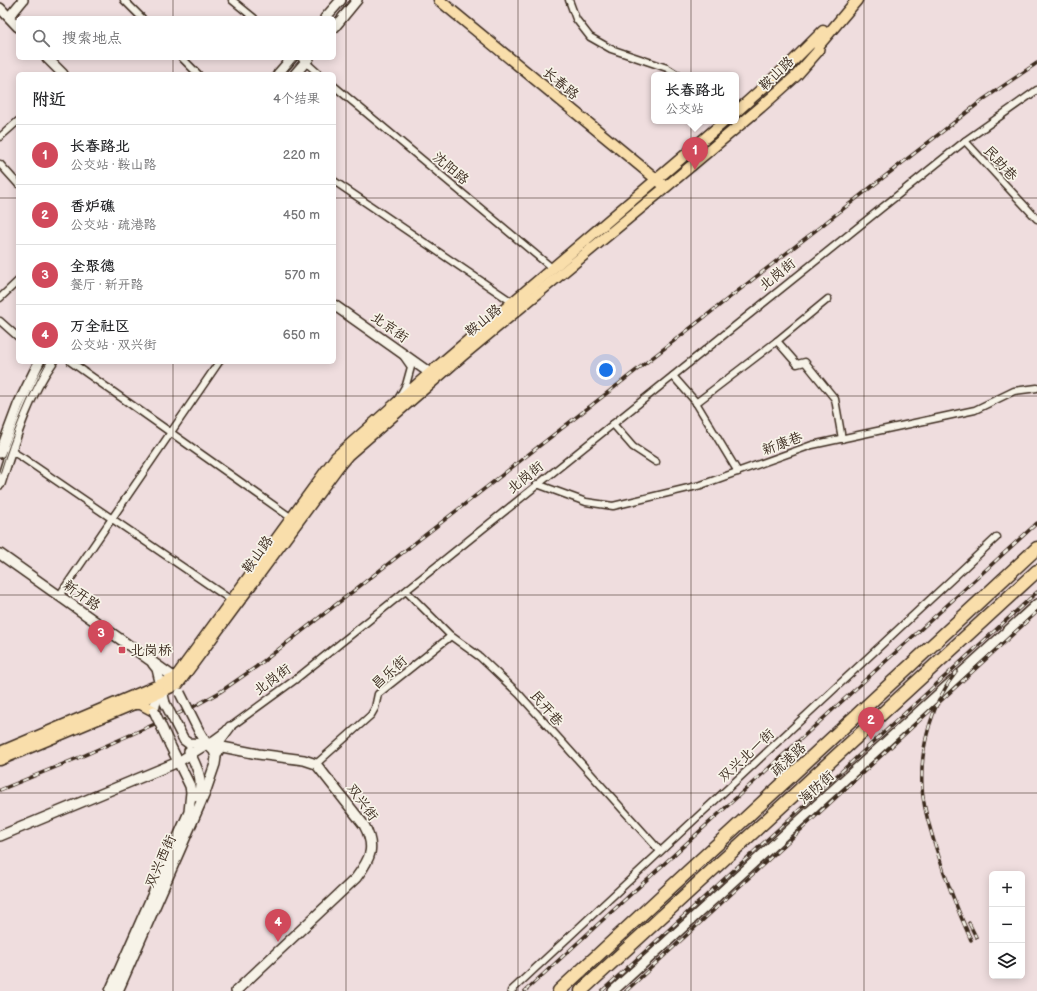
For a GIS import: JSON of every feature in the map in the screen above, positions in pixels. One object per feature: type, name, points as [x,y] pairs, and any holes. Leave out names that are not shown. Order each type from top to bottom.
[{"type":"highway","name":"疏港路","points":[[559,991],[1037,548]]},
{"type":"highway","points":[[581,991],[1037,570]]},
{"type":"highway","points":[[826,765],[875,728],[1037,582]]},
{"type":"main road","name":"长春路","points":[[439,0],[666,187]]},
{"type":"main road","name":"鞍山路","points":[[739,109],[792,62],[811,42],[814,41],[848,0]]},
{"type":"main road","name":"鞍山路","points":[[178,685],[231,600],[348,456],[462,356],[666,187],[796,76],[818,51],[820,45],[857,0]]},
{"type":"main road","name":"鞍山路","points":[[178,685],[295,520],[336,457],[512,302],[721,124]]},
{"type":"main road","points":[[0,752],[161,688],[178,685]]},
{"type":"main road","points":[[0,760],[134,704],[161,688]]},
{"type":"main road","points":[[134,704],[142,704],[154,711]]},
{"type":"street","points":[[8,17],[23,0]]},
{"type":"street","points":[[124,0],[140,16]]},
{"type":"street","points":[[232,0],[252,16]]},
{"type":"street","points":[[327,16],[341,0]]},
{"type":"street","points":[[336,26],[357,0]]},
{"type":"street","points":[[569,0],[576,19],[590,37],[611,50],[667,68],[673,72]]},
{"type":"street","points":[[0,8],[16,25]]},
{"type":"street","points":[[49,60],[61,72]]},
{"type":"street","points":[[184,60],[196,72]]},
{"type":"street","points":[[280,72],[290,60]]},
{"type":"street","points":[[296,72],[304,60]]},
{"type":"street","points":[[306,60],[317,72]]},
{"type":"street","name":"沈阳路","points":[[336,88],[552,268]]},
{"type":"street","name":"北岗街","points":[[207,744],[296,679],[965,141],[1037,90]]},
{"type":"street","points":[[0,137],[16,123]]},
{"type":"street","name":"民助巷","points":[[965,141],[1037,219]]},
{"type":"street","points":[[0,164],[16,182]]},
{"type":"street","points":[[336,182],[512,302]]},
{"type":"street","points":[[0,298],[16,283]]},
{"type":"street","points":[[696,403],[777,341],[828,299]]},
{"type":"street","name":"北京街","points":[[336,306],[430,373]]},
{"type":"street","points":[[0,321],[16,335]]},
{"type":"street","points":[[777,341],[797,364],[805,362],[835,399],[842,438]]},
{"type":"street","points":[[394,406],[406,385],[411,368],[401,352]]},
{"type":"street","points":[[38,364],[18,405],[1,448],[11,451],[231,600]]},
{"type":"street","points":[[0,484],[27,409],[51,364]]},
{"type":"street","points":[[74,364],[295,520]]},
{"type":"street","points":[[59,596],[219,364]]},
{"type":"street","points":[[673,376],[696,403],[738,472]]},
{"type":"street","name":"新康巷","points":[[537,484],[586,502],[613,506],[701,485],[812,445],[975,410],[1014,391],[1037,388]]},
{"type":"street","points":[[614,424],[633,447],[656,462]]},
{"type":"street","name":"双兴北一街","points":[[511,991],[997,537]]},
{"type":"street","name":"新开路","points":[[0,554],[151,661],[178,685]]},
{"type":"street","name":"民开巷","points":[[406,590],[451,636],[480,657],[519,694],[660,851]]},
{"type":"street","name":"海防街","points":[[613,991],[1037,604]]},
{"type":"street","name":"昌乐街","points":[[316,764],[371,715],[375,708],[378,694],[451,636]]},
{"type":"street","points":[[151,661],[157,669],[165,703],[199,773],[201,786],[189,812]]},
{"type":"street","points":[[178,685],[199,731],[207,744],[214,751],[216,757]]},
{"type":"street","points":[[161,688],[154,711],[170,745],[170,755],[161,770]]},
{"type":"street","name":"双兴西街","points":[[118,991],[216,764],[216,757],[221,739],[230,727]]},
{"type":"street","points":[[183,739],[188,743],[207,744],[258,754],[304,760],[316,764]]},
{"type":"street","points":[[0,836],[161,770],[178,762],[190,753],[207,744]]},
{"type":"street","points":[[170,745],[176,749],[190,753]]},
{"type":"street","name":"双兴西街","points":[[110,991],[189,812],[191,792],[190,786],[170,745]]},
{"type":"street","name":"双兴街","points":[[236,991],[356,878],[365,866],[370,854],[372,843],[364,825],[316,764]]},
{"type":"street","points":[[199,773],[205,780],[204,793]]},
{"type":"tram line","points":[[336,18],[351,0]]},
{"type":"tram line","points":[[286,72],[295,60]]},
{"type":"tram line","points":[[0,474],[20,417],[46,364]]},
{"type":"railway","points":[[0,790],[85,755],[193,707],[220,692],[256,667],[984,99],[1037,63]]},
{"type":"railway","points":[[525,991],[1037,523]]},
{"type":"railway","points":[[602,991],[1037,592]]},
{"type":"railway","points":[[626,991],[1037,612]]},
{"type":"railway","points":[[957,671],[948,683],[934,711],[929,726],[923,756],[922,786],[925,810],[936,848],[952,894],[971,940]]},
{"type":"railway","points":[[969,923],[976,937]]},
{"type":"place","name":"长春路北","points":[[695,170]]},
{"type":"place","name":"北岗桥","points":[[122,650]]},
{"type":"place","name":"全聚德","points":[[101,653]]},
{"type":"place","name":"香炉礁","points":[[871,740]]},
{"type":"place","name":"万全社区","points":[[278,942]]}]
